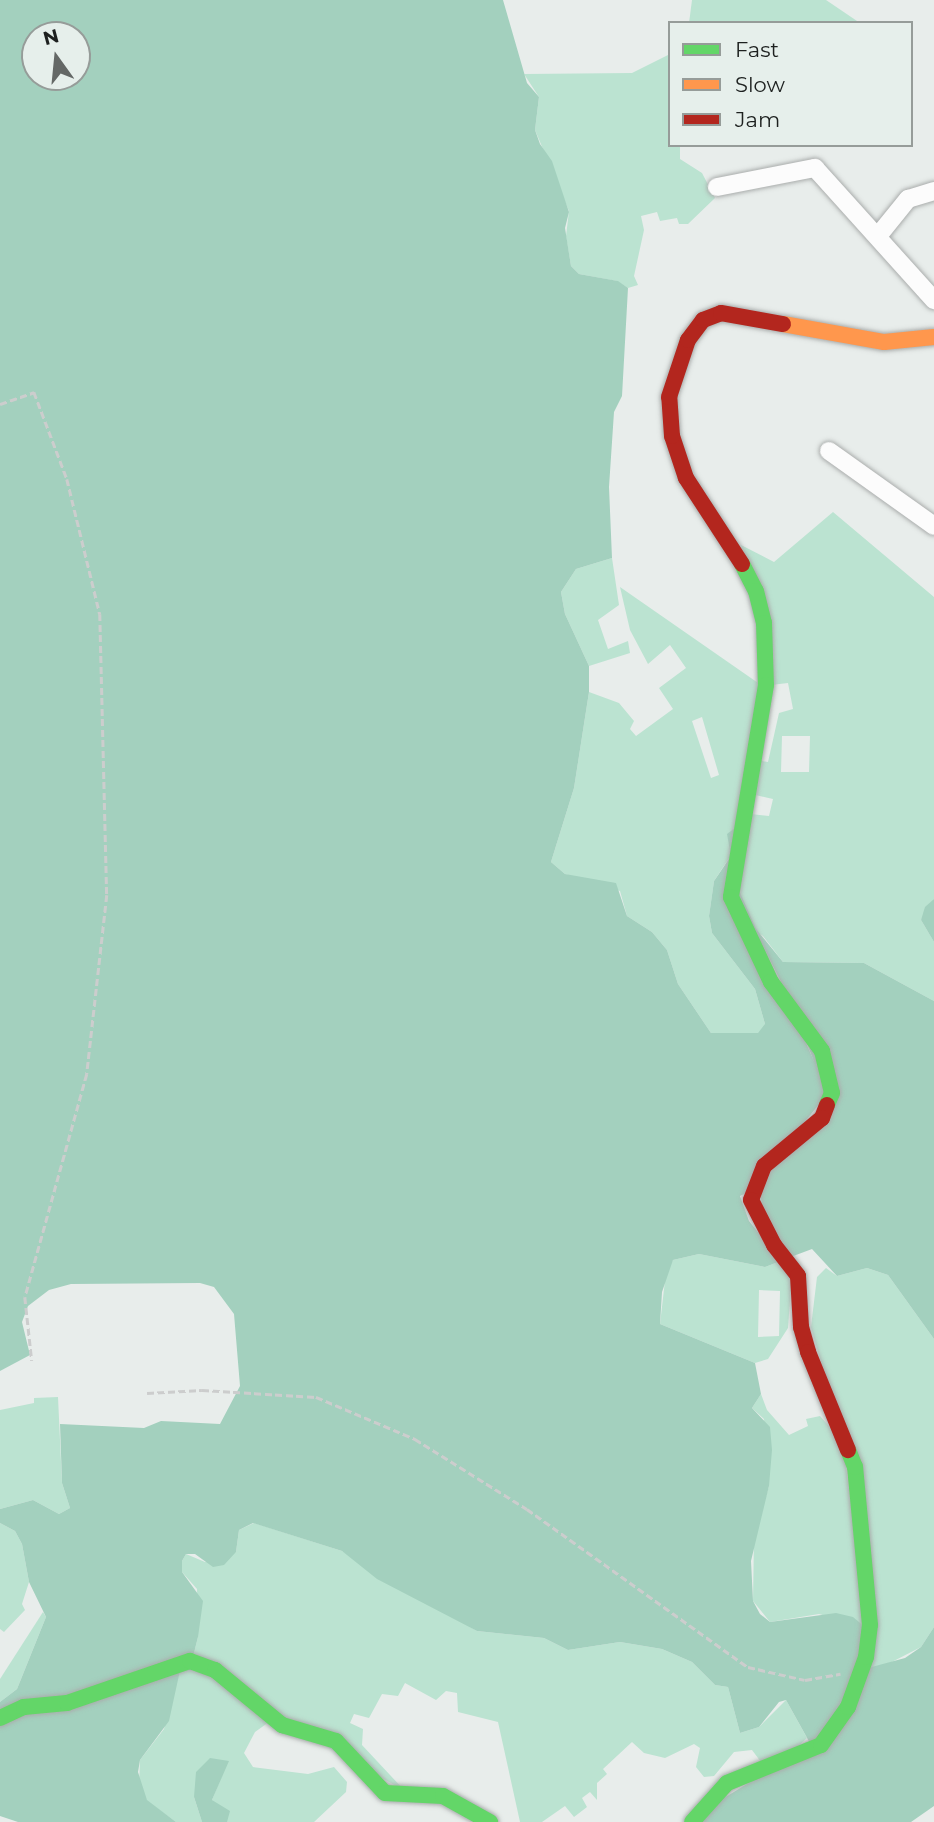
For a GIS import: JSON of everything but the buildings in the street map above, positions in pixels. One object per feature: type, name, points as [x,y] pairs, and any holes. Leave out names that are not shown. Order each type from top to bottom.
[{"type":"street","points":[[717,187],[815,168],[934,300]]},
{"type":"street","points":[[878,236],[908,199],[934,191]]},
{"type":"street","points":[[692,1822],[727,1783],[821,1745],[848,1707],[861,1671],[870,1625],[855,1467],[808,1352],[801,1327],[799,1276],[774,1245],[751,1200],[764,1166],[822,1118],[832,1093],[822,1051],[771,982],[732,897],[768,667],[764,622],[756,591],[738,558],[704,512],[686,478],[673,436],[669,397],[688,340],[704,320],[721,313],[884,342],[934,337]]},
{"type":"street","points":[[829,451],[934,526]]},
{"type":"street","points":[[0,1718],[24,1707],[67,1703],[190,1661],[215,1670],[282,1726],[336,1741],[385,1793],[443,1796],[490,1822]]},
{"type":"path","points":[[0,404],[34,392],[67,479],[100,614],[107,895],[87,1074],[25,1297],[32,1361]]},
{"type":"path","points":[[147,1393],[202,1390],[316,1397],[415,1439],[504,1495],[748,1667],[805,1680],[861,1671]]},
{"type":"green space","points":[[0,0],[503,0],[527,83],[539,97],[535,130],[540,144],[552,161],[569,212],[565,228],[571,266],[579,274],[618,281],[628,288],[622,396],[614,412],[609,487],[612,558],[576,569],[561,592],[565,614],[589,666],[589,692],[574,788],[551,862],[565,874],[616,883],[627,916],[652,932],[667,950],[678,984],[711,1033],[758,1033],[765,1024],[755,989],[712,933],[709,916],[714,881],[731,856],[727,834],[735,828],[731,872],[828,1093],[748,1192],[740,1196],[749,1221],[781,1261],[765,1267],[699,1254],[673,1260],[662,1292],[660,1324],[755,1363],[761,1394],[752,1408],[770,1427],[772,1450],[769,1486],[751,1561],[753,1601],[760,1614],[770,1622],[836,1613],[853,1617],[866,1628],[868,1668],[905,1658],[921,1647],[934,1627],[934,1806],[911,1822],[699,1822],[719,1801],[811,1745],[786,1700],[779,1702],[759,1727],[740,1733],[728,1687],[715,1685],[692,1662],[662,1649],[620,1642],[568,1650],[544,1638],[477,1631],[377,1579],[342,1551],[253,1523],[239,1530],[236,1552],[224,1565],[213,1567],[195,1554],[186,1554],[182,1561],[182,1572],[203,1601],[198,1637],[193,1657],[181,1666],[169,1721],[140,1760],[138,1772],[147,1800],[176,1822],[18,1822],[0,1816],[0,1702],[17,1689],[46,1617],[29,1582],[22,1544],[15,1531],[0,1523],[0,1509],[33,1500],[59,1514],[70,1508],[62,1483],[60,1424],[144,1428],[161,1421],[220,1424],[240,1386],[234,1314],[214,1287],[200,1283],[71,1284],[49,1290],[28,1306],[22,1322],[30,1355],[0,1371]]},
{"type":"green space","points":[[692,0],[826,0],[857,21],[689,21]]},
{"type":"green space","points":[[668,55],[668,147],[680,147],[680,159],[702,173],[715,198],[688,224],[679,224],[677,218],[660,221],[657,212],[641,216],[644,230],[634,276],[638,285],[628,288],[617,281],[579,274],[571,266],[566,236],[569,211],[535,130],[539,97],[524,74],[632,73]]},
{"type":"green space","points":[[833,512],[934,597],[934,899],[921,920],[934,942],[934,1001],[864,963],[783,962],[763,936],[744,923],[738,876],[751,814],[769,816],[773,799],[751,794],[756,760],[768,762],[779,713],[793,709],[788,683],[771,685],[741,545],[774,562]],"holes":[[[782,736],[810,736],[809,772],[781,772]]]},
{"type":"green space","points":[[612,558],[619,605],[598,620],[608,649],[628,641],[630,653],[589,666],[565,614],[561,592],[576,569]]},
{"type":"green space","points":[[620,587],[761,685],[731,855],[714,881],[709,916],[712,933],[755,989],[765,1024],[764,1031],[758,1033],[711,1033],[678,984],[667,950],[652,932],[627,916],[620,891],[565,874],[551,862],[574,788],[589,692],[619,703],[634,721],[630,729],[636,736],[673,709],[659,688],[686,668],[670,645],[648,664],[630,630]],"holes":[[[702,717],[719,775],[711,778],[692,721]]]},
{"type":"green space","points":[[934,899],[934,942],[921,920],[925,907]]},
{"type":"green space","points":[[752,924],[783,962],[864,963],[934,1001],[934,1339],[888,1275],[867,1268],[837,1276],[812,1249],[788,1258],[764,1221],[759,1183],[832,1111],[794,1008]]},
{"type":"green space","points":[[699,1254],[765,1267],[781,1261],[792,1275],[788,1328],[768,1359],[755,1363],[660,1324],[666,1272],[673,1260]],"holes":[[[759,1290],[780,1291],[779,1336],[758,1337]]]},
{"type":"green space","points":[[826,1268],[837,1276],[867,1268],[888,1275],[934,1339],[934,1627],[921,1647],[882,1667],[868,1668],[865,1516],[811,1327],[817,1277]]},
{"type":"green space","points":[[761,1394],[767,1410],[789,1435],[808,1426],[806,1419],[820,1416],[843,1442],[866,1628],[819,1614],[770,1622],[753,1601],[754,1538],[769,1486],[764,1419],[752,1408]]},
{"type":"green space","points":[[58,1397],[62,1483],[70,1508],[59,1514],[33,1500],[0,1509],[0,1410],[34,1403],[34,1398]]},
{"type":"green space","points":[[0,1523],[15,1531],[22,1544],[29,1582],[22,1604],[25,1610],[4,1632],[0,1629]]},
{"type":"green space","points":[[254,1523],[342,1551],[477,1631],[544,1638],[568,1650],[620,1642],[662,1649],[692,1662],[715,1685],[728,1687],[740,1733],[759,1727],[786,1700],[807,1738],[794,1750],[761,1762],[752,1750],[734,1752],[714,1776],[704,1777],[696,1767],[700,1748],[694,1744],[665,1758],[644,1753],[632,1742],[603,1769],[607,1774],[597,1783],[597,1800],[590,1792],[582,1798],[587,1807],[574,1817],[565,1806],[542,1822],[520,1822],[498,1722],[458,1712],[457,1693],[446,1691],[436,1700],[405,1683],[398,1696],[382,1694],[369,1718],[354,1714],[350,1723],[363,1729],[362,1745],[405,1791],[283,1722],[193,1657],[198,1637],[197,1589],[182,1572],[182,1561],[186,1554],[205,1562],[236,1552],[239,1530]]},
{"type":"green space","points":[[43,1612],[46,1617],[17,1689],[0,1702],[0,1679]]},
{"type":"green space","points":[[192,1663],[269,1722],[255,1732],[244,1753],[253,1767],[308,1774],[334,1767],[347,1782],[346,1792],[314,1822],[227,1822],[212,1800],[228,1761],[194,1797],[202,1822],[176,1822],[147,1801],[139,1786],[140,1760],[164,1729],[181,1666]]},
{"type":"green space","points":[[210,1758],[229,1761],[212,1800],[230,1811],[227,1822],[202,1822],[194,1797],[196,1772]]},
{"type":"traffic: fast","points":[[742,564],[756,591],[764,623],[766,685],[731,897],[771,982],[822,1051],[832,1093],[827,1105]]},
{"type":"traffic: fast","points":[[692,1822],[727,1783],[821,1745],[848,1707],[866,1657],[870,1625],[855,1467],[848,1450]]},
{"type":"traffic: fast","points":[[0,1718],[24,1707],[67,1703],[190,1661],[215,1670],[282,1725],[336,1741],[385,1793],[443,1796],[490,1822]]},
{"type":"traffic: slow","points":[[783,324],[884,342],[934,337]]},
{"type":"traffic: jam","points":[[742,564],[686,478],[672,436],[669,397],[688,340],[703,320],[721,313],[783,324]]},
{"type":"traffic: jam","points":[[827,1105],[822,1118],[764,1166],[751,1200],[774,1245],[798,1276],[801,1327],[808,1352],[848,1450]]}]
